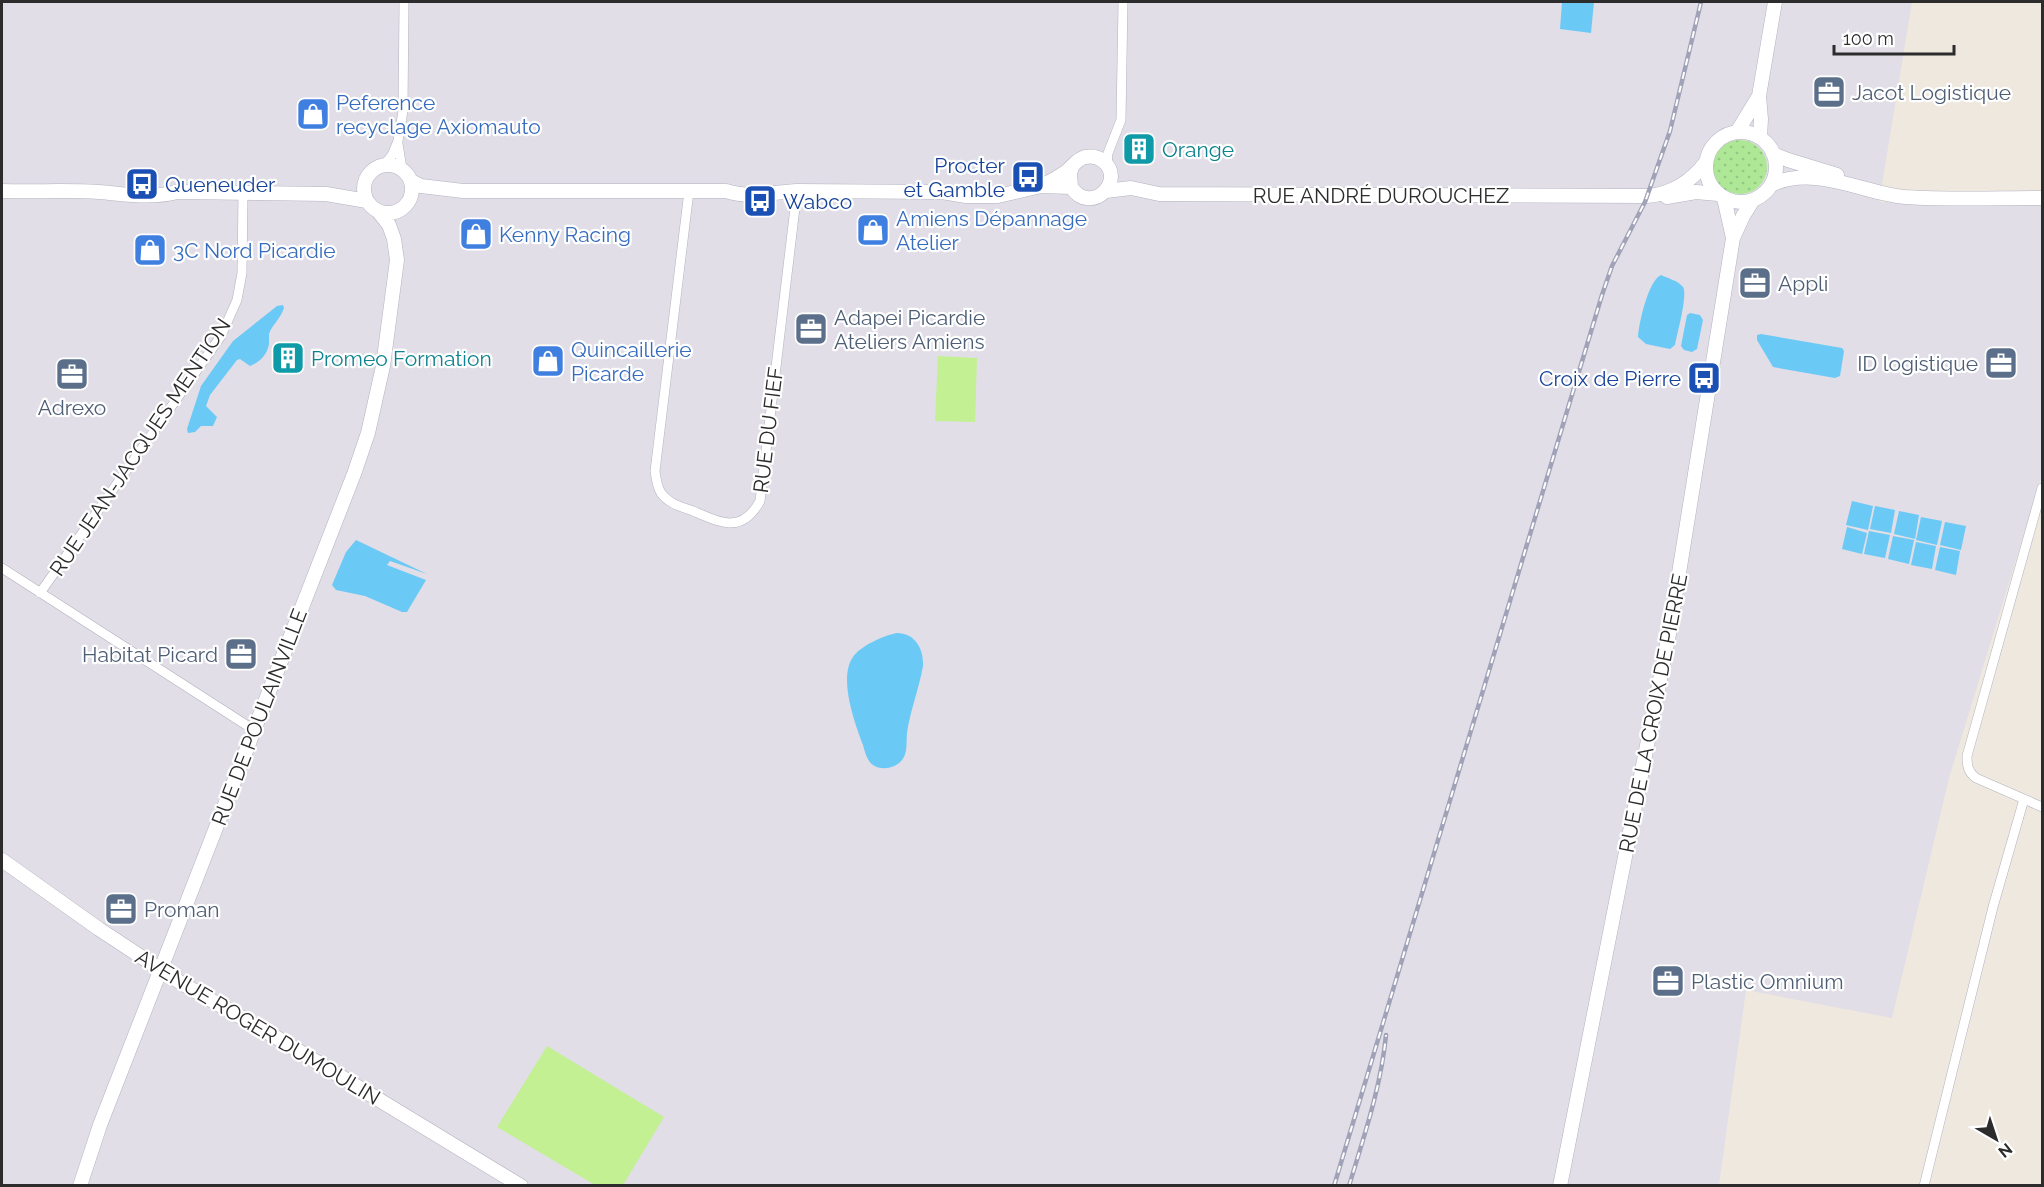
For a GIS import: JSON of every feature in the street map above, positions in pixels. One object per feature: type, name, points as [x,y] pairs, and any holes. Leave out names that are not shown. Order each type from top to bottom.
[{"type":"main road","points":[[1760,137],[1759,96],[1775,2]]},
{"type":"main road","points":[[1737,132],[1759,96]]},
{"type":"main road","points":[[1771,185],[1776,169],[1773,154],[1770,147],[1760,137],[1737,132],[1716,142],[1706,162],[1709,183],[1721,196],[1734,202],[1753,200],[1761,196],[1771,185],[1797,177],[1857,186],[1907,197],[2043,198]]},
{"type":"main road","points":[[1773,154],[1838,175],[1857,186]]},
{"type":"main road","points":[[1041,186],[1081,159],[1092,157],[1098,158],[1131,188]]},
{"type":"main road","name":"RUE ANDRÉ DUROUCHEZ","points":[[1656,195],[1691,180],[1706,162]]},
{"type":"main road","points":[[326,194],[354,187],[370,172],[384,165],[402,169],[411,181],[421,186],[463,191],[726,191],[739,186],[767,187],[779,191],[942,192],[966,187],[1020,190],[1041,186],[1071,187]]},
{"type":"main road","points":[[1072,167],[1071,187],[1078,195],[1088,198],[1101,195],[1106,191],[1109,185],[1109,169]]},
{"type":"main road","points":[[366,178],[364,194],[378,211],[394,212],[405,205],[463,191]]},
{"type":"main road","points":[[405,205],[412,195],[411,181]]},
{"type":"main road","points":[[2,191],[100,192],[125,188],[163,188],[177,192],[326,194],[368,201]]},
{"type":"main road","name":"RUE ANDRÉ DUROUCHEZ","points":[[1106,191],[1131,188],[1169,195],[1656,195],[1666,197],[1696,192],[1721,196]]},
{"type":"main road","name":"RUE DE LA CROIX DE PIERRE","points":[[1721,196],[1733,238]]},
{"type":"main road","name":"RUE DE LA CROIX DE PIERRE","points":[[1560,1185],[1670,629],[1733,238],[1753,200]]},
{"type":"main road","name":"RUE DE POULAINVILLE","points":[[394,239],[405,205]]},
{"type":"main road","name":"RUE DE POULAINVILLE","points":[[80,1185],[100,1125],[255,730],[368,433],[383,366],[398,260],[389,225],[378,211]]},
{"type":"main road","name":"AVENUE ROGER DUMOULIN","points":[[2,860],[99,929],[181,983],[521,1185]]},
{"type":"street","points":[[402,169],[398,141],[403,111],[405,2]]},
{"type":"street","points":[[1109,169],[1107,153],[1121,120],[1123,2]]},
{"type":"street","points":[[1092,157],[1113,137]]},
{"type":"street","points":[[384,165],[398,141]]},
{"type":"street","name":"RUE DU FIEF","points":[[689,191],[655,471],[657,485],[671,503],[725,524],[747,519],[760,501],[797,191]]},
{"type":"street","name":"RUE JEAN-JACQUES MENTION","points":[[40,593],[221,336],[237,300],[243,273],[243,193]]},
{"type":"street","points":[[2043,488],[1967,756],[1970,773],[1976,778],[2043,807]]},
{"type":"street","name":"RUE JEAN-JACQUES MENTION","points":[[2,568],[255,730]]},
{"type":"street","points":[[1924,1185],[1993,907],[2024,799]]},
{"type":"shaded area","points":[[2,2],[1912,2],[1879,202],[2042,203],[2042,475],[1949,778],[1892,1018],[1746,990],[1719,1185],[2,1186]]},
{"type":"green space","points":[[1735,140],[1745,140],[1755,144],[1763,152],[1767,167],[1763,182],[1755,190],[1745,194],[1735,194],[1725,190],[1717,182],[1713,172],[1713,162],[1717,152],[1725,144]]},
{"type":"green space","points":[[938,356],[977,358],[975,422],[935,421]]},
{"type":"green space","points":[[547,1046],[664,1117],[623,1185],[595,1185],[497,1127]]},
{"type":"water","points":[[1562,2],[1594,2],[1591,33],[1560,29]]},
{"type":"water","points":[[1661,275],[1679,283],[1684,291],[1675,345],[1670,349],[1646,344],[1638,337],[1648,294],[1656,279]]},
{"type":"water","points":[[283,305],[283,312],[269,334],[267,352],[263,358],[250,366],[240,359],[237,360],[210,395],[206,406],[217,417],[213,426],[201,426],[195,432],[188,433],[187,429],[201,386],[233,341],[277,306]]},
{"type":"water","points":[[1690,313],[1700,315],[1703,320],[1697,349],[1692,352],[1684,350],[1681,346],[1687,315]]},
{"type":"water","points":[[1757,335],[1842,348],[1844,351],[1840,376],[1835,378],[1773,367],[1757,340]]},
{"type":"water","points":[[1852,501],[1873,506],[1868,530],[1846,525]]},
{"type":"water","points":[[1875,506],[1895,510],[1891,533],[1870,529]]},
{"type":"water","points":[[1899,511],[1919,515],[1915,539],[1894,534]]},
{"type":"water","points":[[1921,517],[1942,521],[1937,545],[1916,540]]},
{"type":"water","points":[[1945,522],[1966,526],[1961,550],[1940,545]]},
{"type":"water","points":[[1847,527],[1867,533],[1862,554],[1842,549]]},
{"type":"water","points":[[1869,531],[1890,535],[1885,558],[1864,554]]},
{"type":"water","points":[[1893,536],[1914,540],[1909,564],[1888,559]]},
{"type":"water","points":[[356,540],[427,574],[390,561],[387,565],[426,580],[407,612],[365,596],[336,590],[332,585],[346,552]]},
{"type":"water","points":[[1916,542],[1936,546],[1932,569],[1911,565]]},
{"type":"water","points":[[1940,547],[1960,551],[1956,575],[1935,570]]},
{"type":"water","points":[[897,633],[909,636],[917,643],[922,654],[923,666],[908,725],[904,757],[893,767],[880,768],[871,763],[865,753],[849,701],[847,677],[849,666],[856,653],[873,642]]},
{"type":"railway","points":[[1334,1186],[1602,295],[1612,266],[1645,202],[1670,131],[1701,2]]},
{"type":"railway","points":[[1349,1186],[1376,1092],[1386,1035]]},
{"type":"place","name":"Jacot Logistique","points":[[1829,92]]},
{"type":"place","name":"Peference recyclage Axiomauto","points":[[313,114]]},
{"type":"place","name":"Orange","points":[[1139,149]]},
{"type":"place","name":"Procter et Gamble","points":[[1028,177]]},
{"type":"place","name":"Queneuder","points":[[142,184]]},
{"type":"place","name":"Wabco","points":[[760,201]]},
{"type":"place","name":"Amiens Dépannage Atelier","points":[[873,230]]},
{"type":"place","name":"Kenny Racing","points":[[476,234]]},
{"type":"place","name":"3C Nord Picardie","points":[[150,250]]},
{"type":"place","name":"Appli","points":[[1755,283]]},
{"type":"place","name":"Adapei Picardie Ateliers Amiens","points":[[811,329]]},
{"type":"place","name":"Promeo Formation","points":[[288,358]]},
{"type":"place","name":"Quincaillerie Picarde","points":[[548,361]]},
{"type":"place","name":"ID logistique","points":[[2001,363]]},
{"type":"place","name":"Adrexo","points":[[72,374]]},
{"type":"place","name":"Croix de Pierre","points":[[1704,378]]},
{"type":"place","name":"Habitat Picard","points":[[241,654]]},
{"type":"place","name":"Proman","points":[[121,909]]},
{"type":"place","name":"Plastic Omnium","points":[[1668,981]]}]
